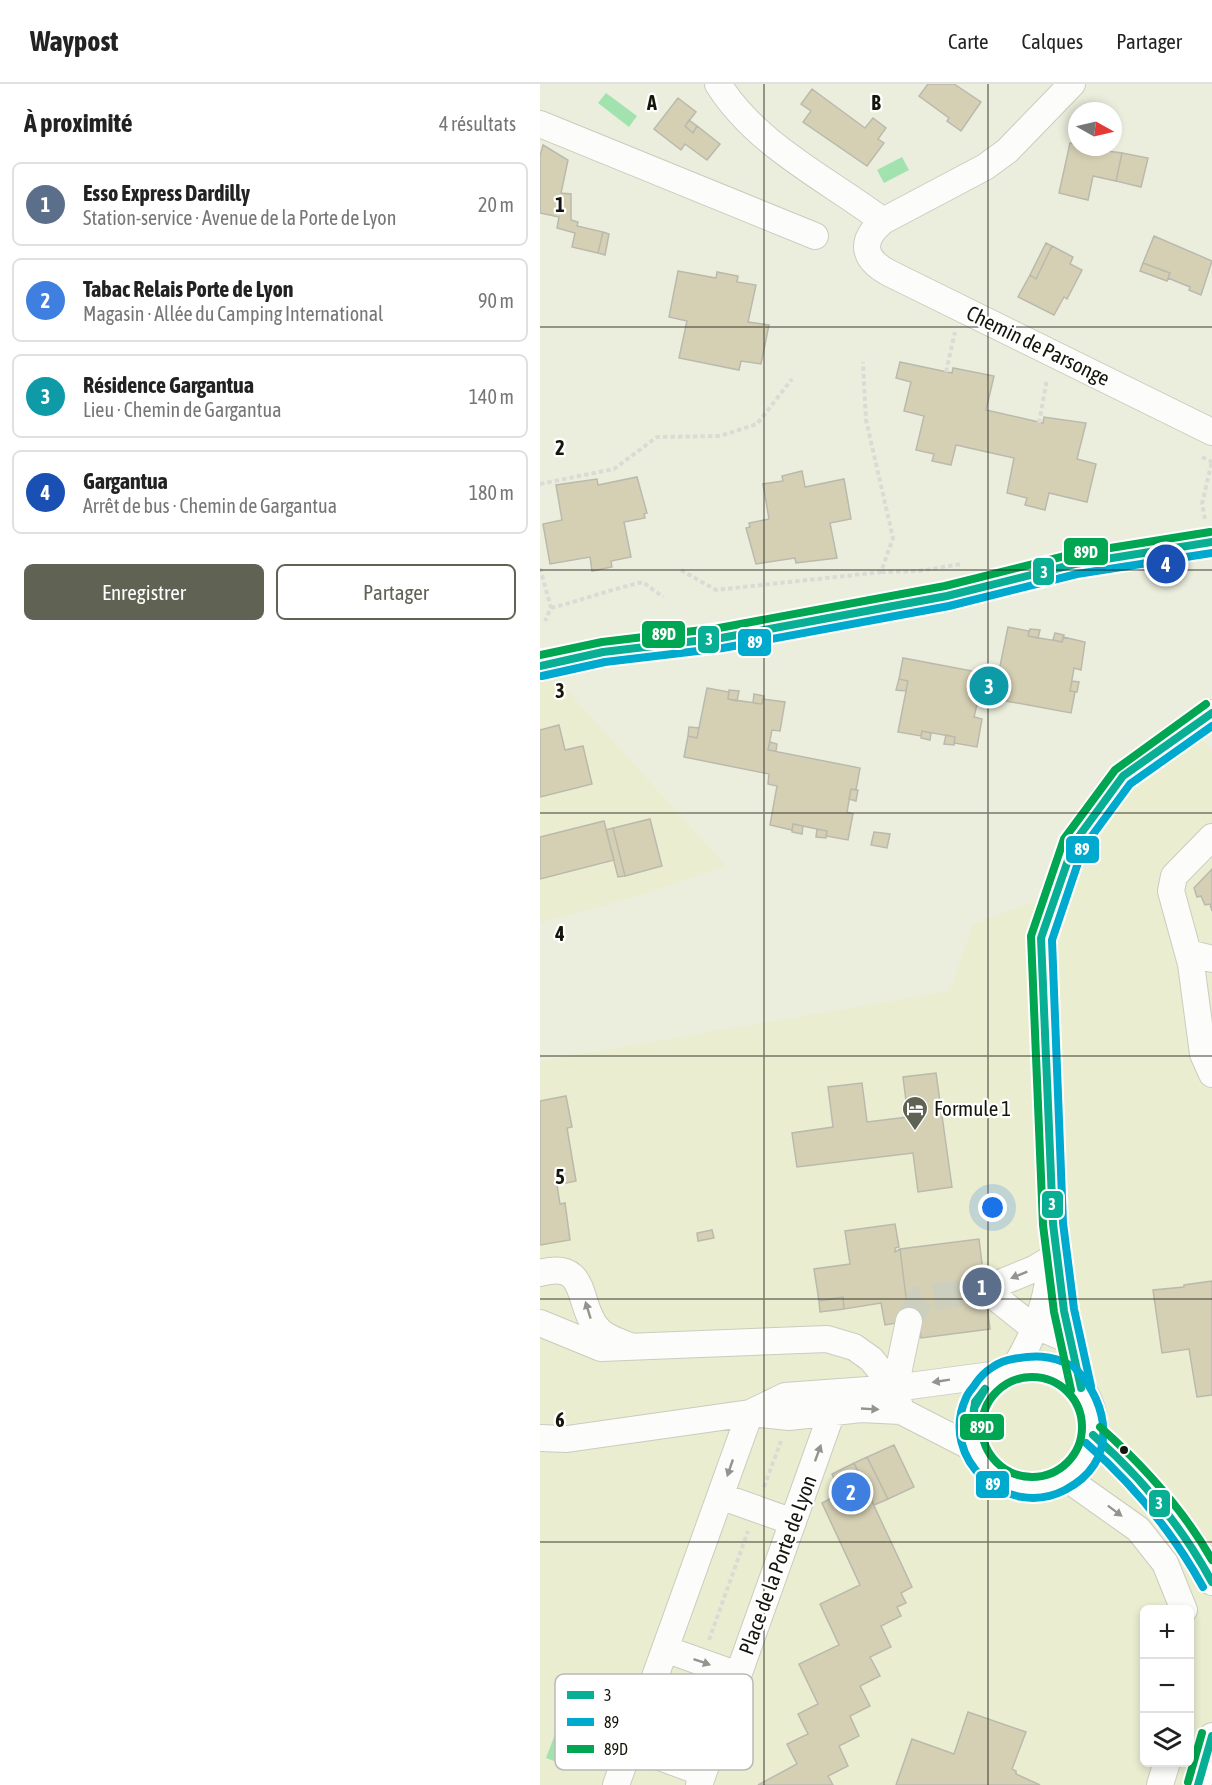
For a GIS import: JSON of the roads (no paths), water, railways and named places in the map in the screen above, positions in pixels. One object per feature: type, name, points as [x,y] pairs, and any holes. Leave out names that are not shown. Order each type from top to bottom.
[{"type":"street","points":[[718,84],[727,98],[789,158],[883,221],[985,167],[1007,151],[1072,84]]},
{"type":"street","points":[[540,124],[815,236]]},
{"type":"street","name":"Chemin de Parsonge","points":[[883,221],[868,238],[868,255],[873,265],[1212,432]]},
{"type":"street","points":[[540,666],[603,652],[732,636],[946,596],[1209,533]]},
{"type":"street","points":[[1053,1224],[1051,1258],[1043,1308],[1037,1327],[1007,1370],[983,1388],[973,1407],[970,1428],[975,1449],[988,1470],[1014,1486],[1032,1488],[1050,1485],[1066,1478],[1079,1466],[1089,1451],[1094,1418],[1081,1388],[1064,1311],[1053,1224],[1041,938],[1074,843],[1123,776],[1212,713]]},
{"type":"street","points":[[1188,729],[1212,721]]},
{"type":"street","points":[[1212,837],[1181,867],[1172,882],[1171,898],[1200,956],[1203,1054],[1212,1074]]},
{"type":"street","points":[[1051,1258],[1034,1269],[985,1289],[1037,1327],[1071,1341]]},
{"type":"street","points":[[540,1273],[553,1270],[571,1275],[578,1281],[589,1316],[599,1331],[630,1346]]},
{"type":"street","points":[[898,1400],[909,1322]]},
{"type":"street","points":[[540,1323],[601,1348],[826,1339],[854,1347],[871,1359],[898,1400],[975,1449]]},
{"type":"street","points":[[540,1438],[567,1439],[750,1413],[789,1417],[861,1409],[1033,1364],[1051,1367],[1067,1375],[1081,1388]]},
{"type":"street","points":[[656,1674],[750,1413],[785,1396],[898,1400]]},
{"type":"street","name":"Place de la Porte de Lyon","points":[[738,1674],[832,1412]]},
{"type":"street","points":[[1093,1435],[1131,1467],[1165,1506],[1190,1541],[1212,1582]]},
{"type":"street","points":[[540,1456],[567,1439]]},
{"type":"street","points":[[1066,1478],[1138,1529],[1165,1563],[1182,1605]]},
{"type":"street","points":[[720,1496],[793,1522]]},
{"type":"street","points":[[665,1649],[735,1674]]},
{"type":"street","points":[[1198,1785],[1212,1736]]},
{"type":"street","points":[[1160,1785],[1165,1767]]},
{"type":"street","points":[[616,1785],[621,1770]]},
{"type":"street","points":[[684,1770],[701,1779]]},
{"type":"tunnel","points":[[909,1321],[920,1299],[985,1289]]},
{"type":"place","name":"Gargantua","points":[[1166,564]]},
{"type":"place","name":"Résidence Gargantua","points":[[989,686]]},
{"type":"place","name":"Formule 1","points":[[915,1132]]},
{"type":"place","name":"Esso Express Dardilly","points":[[982,1287]]},
{"type":"place","name":"Tabac Relais Porte de Lyon","points":[[851,1492]]}]
